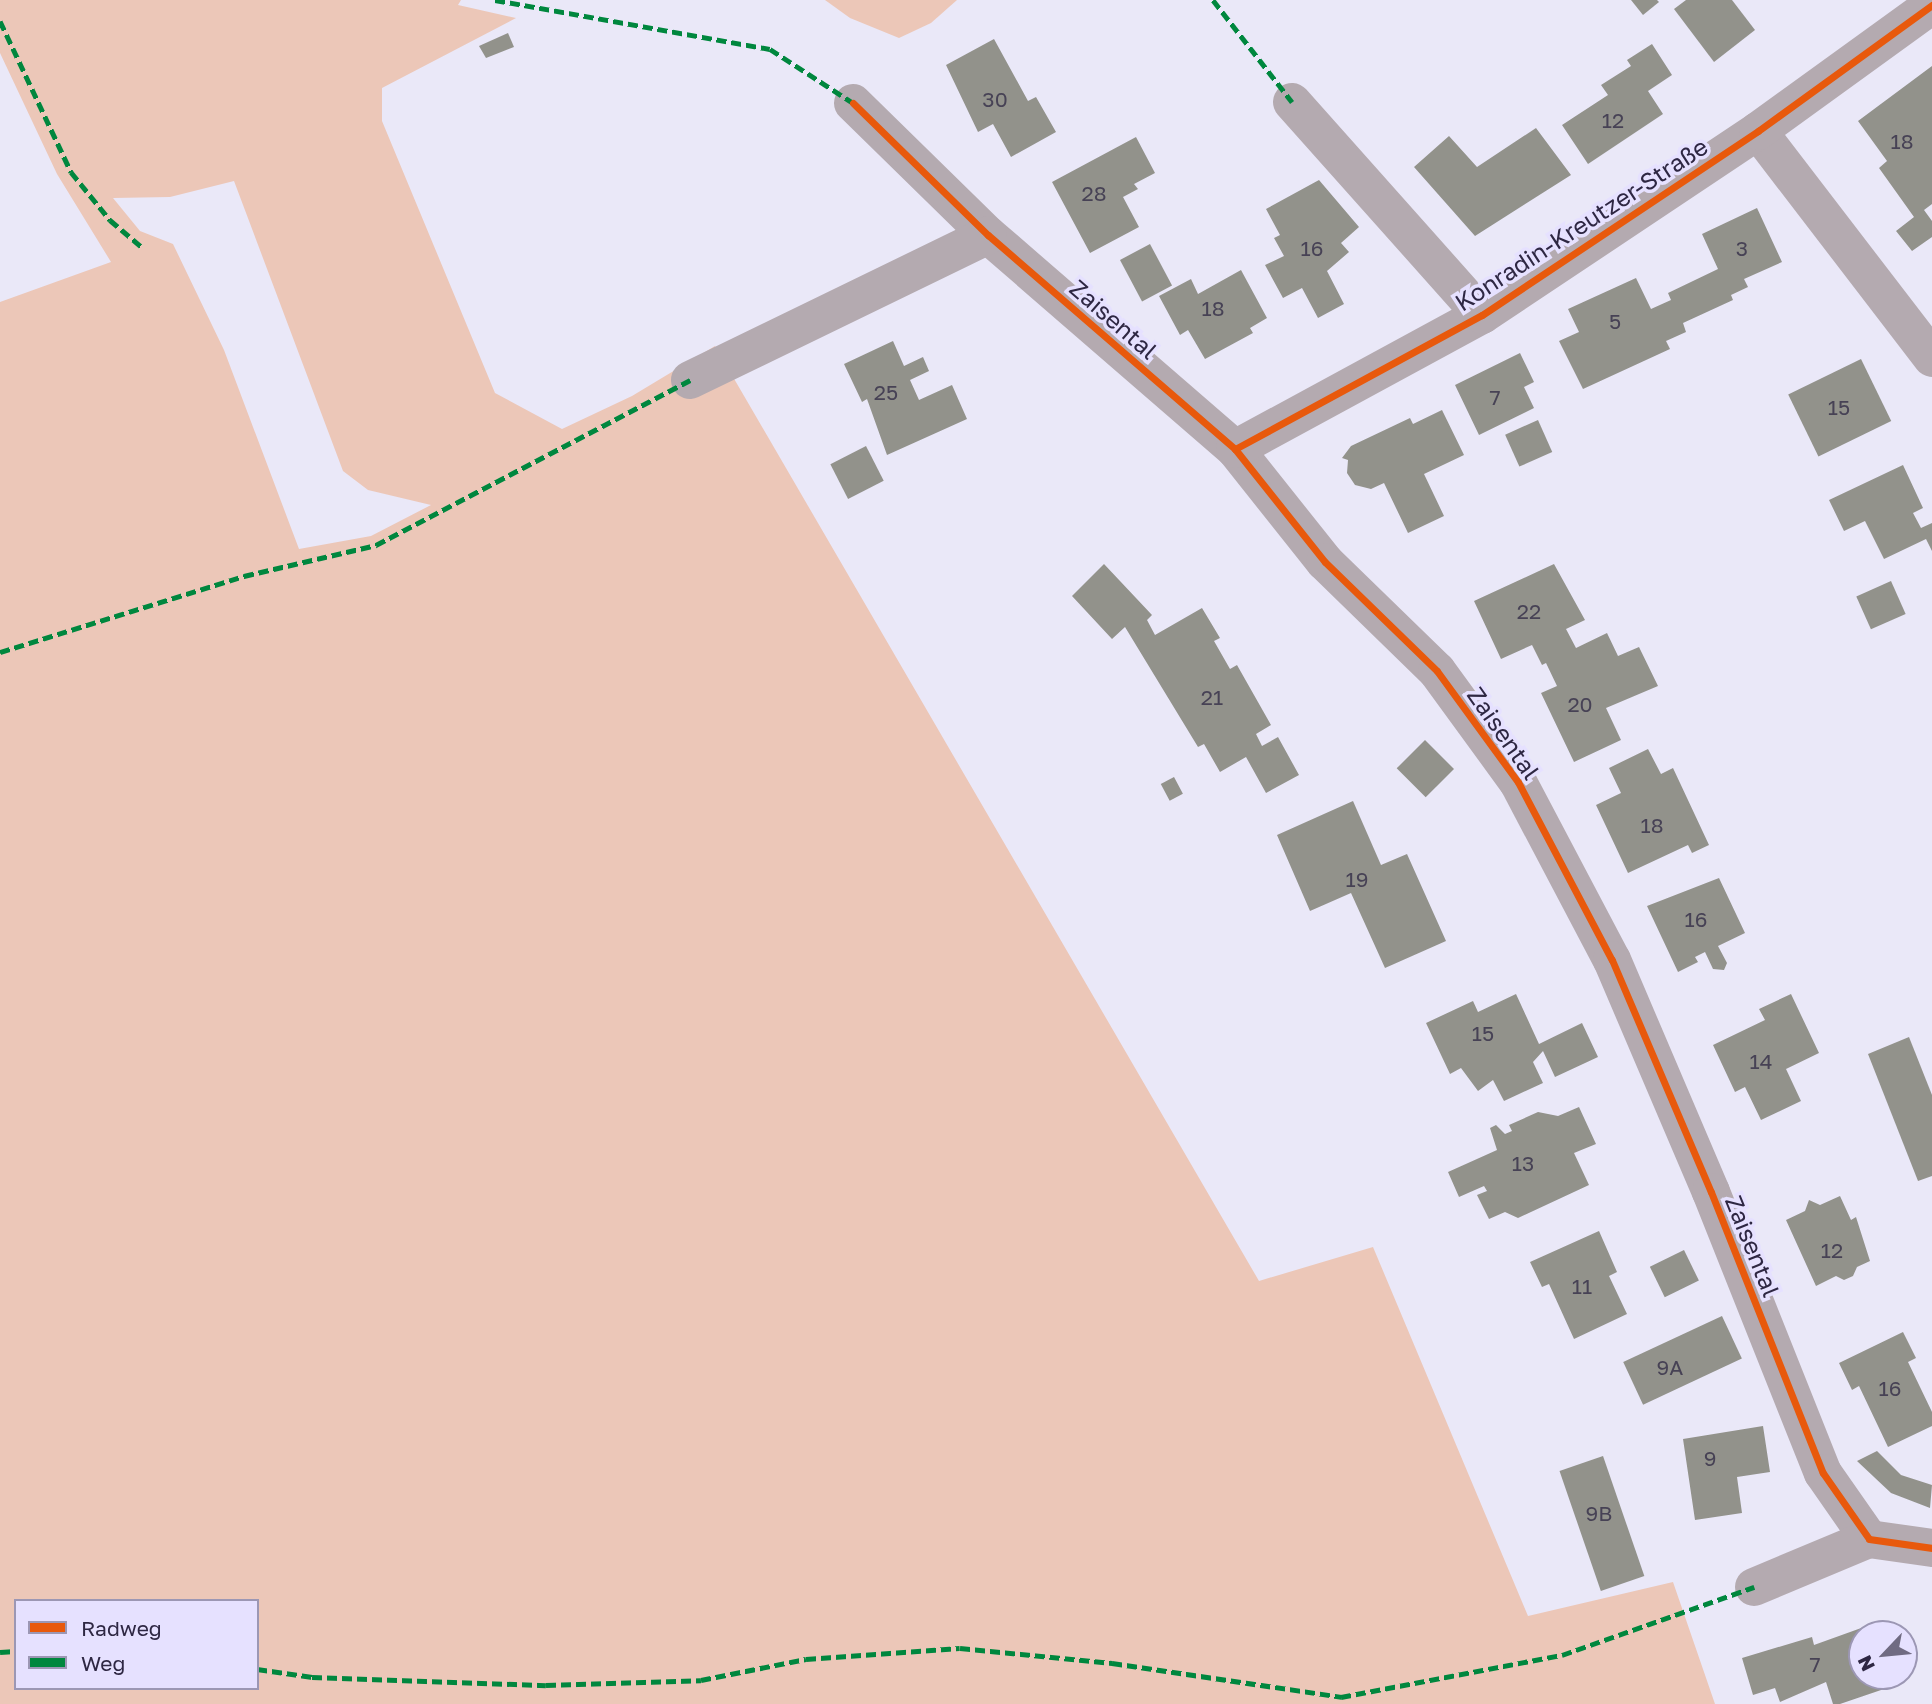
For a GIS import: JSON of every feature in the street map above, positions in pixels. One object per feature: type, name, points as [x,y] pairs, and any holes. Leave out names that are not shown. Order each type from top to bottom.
[{"type":"street","name":"Konradin-Kreutzer-Straße","points":[[1235,449],[1482,315],[1758,131],[1932,5]]},
{"type":"street","points":[[1292,102],[1482,315]]},
{"type":"street","name":"Zaisental","points":[[853,103],[989,235],[1235,449],[1325,562],[1437,671],[1518,782],[1612,960],[1711,1192],[1823,1473],[1869,1539]]},
{"type":"street","points":[[1758,131],[1932,358]]},
{"type":"street","points":[[690,380],[989,235]]},
{"type":"street","points":[[1754,1587],[1869,1539],[1932,1548]]},
{"type":"shaded area","points":[[0,0],[461,0],[458,5],[516,18],[382,88],[382,121],[495,393],[562,429],[632,396],[715,346],[1259,1281],[1373,1247],[1528,1616],[1673,1582],[1715,1704],[0,1704],[0,302],[111,262],[57,174],[0,53]],"holes":[[[234,181],[343,471],[368,490],[431,505],[371,536],[299,549],[224,350],[173,244],[140,231],[113,198],[170,197]]]},
{"type":"shaded area","points":[[825,0],[957,0],[931,23],[899,38],[850,18]]},
{"type":"building","points":[[1631,0],[1657,0],[1659,2],[1643,15]]},
{"type":"building","points":[[1686,0],[1732,0],[1755,30],[1714,62],[1674,9]]},
{"type":"building","points":[[508,33],[514,47],[486,58],[479,46]]},
{"type":"building","points":[[994,39],[1028,101],[1036,97],[1056,132],[1011,157],[993,124],[978,132],[946,65]]},
{"type":"building","points":[[1652,44],[1672,75],[1648,91],[1663,114],[1588,164],[1562,125],[1608,95],[1601,85],[1631,66],[1627,60]]},
{"type":"building","points":[[1932,66],[1932,204],[1924,210],[1932,221],[1932,237],[1912,251],[1896,231],[1914,217],[1879,168],[1887,161],[1858,121]]},
{"type":"building","points":[[1536,128],[1571,175],[1475,236],[1414,167],[1449,136],[1477,167]]},
{"type":"building","points":[[1136,137],[1155,173],[1134,184],[1138,189],[1123,197],[1139,227],[1090,253],[1052,182]]},
{"type":"building","points":[[1319,180],[1359,227],[1341,243],[1349,252],[1327,271],[1344,304],[1318,318],[1302,288],[1283,298],[1265,265],[1284,256],[1274,238],[1280,235],[1266,209]]},
{"type":"building","points":[[1757,208],[1782,262],[1744,279],[1748,287],[1731,295],[1733,300],[1683,323],[1686,332],[1666,341],[1670,349],[1583,389],[1559,341],[1579,332],[1568,309],[1636,278],[1651,309],[1671,300],[1668,293],[1718,269],[1702,234]]},
{"type":"building","points":[[1150,244],[1172,285],[1142,301],[1120,260]]},
{"type":"building","points":[[1241,270],[1267,318],[1250,328],[1253,333],[1205,359],[1188,330],[1180,335],[1159,296],[1191,279],[1198,294]]},
{"type":"building","points":[[893,341],[904,366],[923,357],[929,371],[910,380],[919,400],[952,385],[967,419],[887,455],[867,399],[862,402],[844,364]]},
{"type":"building","points":[[1520,353],[1534,382],[1524,387],[1534,408],[1479,435],[1455,385]]},
{"type":"building","points":[[1861,359],[1891,421],[1818,457],[1788,395]]},
{"type":"building","points":[[1442,410],[1464,455],[1424,474],[1444,516],[1408,533],[1384,483],[1371,489],[1355,485],[1347,473],[1348,460],[1342,458],[1351,446],[1410,418],[1413,424]]},
{"type":"building","points":[[1538,420],[1552,452],[1519,467],[1505,435]]},
{"type":"building","points":[[866,446],[884,481],[848,499],[830,464]]},
{"type":"building","points":[[1903,465],[1923,508],[1913,513],[1921,528],[1932,523],[1932,551],[1926,539],[1884,559],[1865,521],[1844,531],[1829,500]]},
{"type":"building","points":[[1104,564],[1152,615],[1147,620],[1155,635],[1202,608],[1220,638],[1214,641],[1230,669],[1237,665],[1271,725],[1256,734],[1262,746],[1278,737],[1299,775],[1266,793],[1246,757],[1220,772],[1204,744],[1198,747],[1125,627],[1112,639],[1072,596]]},
{"type":"building","points":[[1554,564],[1585,620],[1566,629],[1576,648],[1607,633],[1618,656],[1639,647],[1658,686],[1606,708],[1621,740],[1574,762],[1541,693],[1557,686],[1546,663],[1542,665],[1532,645],[1501,659],[1474,601]]},
{"type":"building","points":[[1891,581],[1906,614],[1871,629],[1856,596]]},
{"type":"building","points":[[1425,740],[1454,769],[1426,797],[1397,768]]},
{"type":"building","points":[[1648,749],[1661,774],[1673,768],[1709,845],[1692,853],[1688,845],[1628,873],[1596,805],[1621,793],[1609,768]]},
{"type":"building","points":[[1174,777],[1183,794],[1170,801],[1161,784]]},
{"type":"building","points":[[1353,801],[1381,865],[1407,854],[1446,941],[1385,968],[1351,893],[1310,911],[1277,835]]},
{"type":"building","points":[[1719,878],[1745,933],[1718,946],[1727,963],[1724,970],[1713,969],[1705,952],[1695,957],[1698,962],[1678,972],[1647,906]]},
{"type":"building","points":[[1516,994],[1539,1044],[1582,1023],[1598,1057],[1555,1077],[1543,1051],[1533,1062],[1543,1083],[1504,1101],[1493,1080],[1478,1091],[1461,1068],[1450,1074],[1426,1023],[1473,1001],[1478,1012]]},
{"type":"building","points":[[1791,994],[1819,1053],[1786,1069],[1801,1101],[1761,1120],[1745,1087],[1735,1092],[1713,1045],[1765,1020],[1759,1009]]},
{"type":"building","points":[[1909,1037],[1932,1095],[1932,1176],[1918,1181],[1868,1054]]},
{"type":"building","points":[[1579,1107],[1596,1144],[1574,1153],[1589,1185],[1518,1218],[1505,1212],[1489,1219],[1477,1195],[1487,1191],[1484,1186],[1459,1197],[1448,1172],[1497,1150],[1490,1128],[1496,1125],[1505,1134],[1512,1131],[1509,1125],[1538,1112],[1558,1116]]},
{"type":"building","points":[[1840,1196],[1851,1220],[1856,1217],[1870,1261],[1857,1267],[1853,1276],[1844,1280],[1836,1276],[1816,1286],[1786,1220],[1805,1211],[1809,1200],[1820,1205]]},
{"type":"building","points":[[1599,1231],[1617,1272],[1609,1276],[1627,1314],[1574,1339],[1549,1284],[1542,1287],[1530,1262]]},
{"type":"building","points":[[1684,1250],[1699,1281],[1665,1297],[1650,1267]]},
{"type":"building","points":[[1722,1316],[1742,1359],[1643,1405],[1623,1362]]},
{"type":"building","points":[[1903,1332],[1916,1358],[1908,1362],[1932,1412],[1932,1426],[1888,1447],[1859,1386],[1852,1390],[1839,1363]]},
{"type":"building","points":[[1763,1426],[1770,1472],[1737,1477],[1742,1513],[1695,1520],[1683,1439]]},
{"type":"building","points":[[1877,1451],[1901,1475],[1932,1485],[1930,1508],[1891,1493],[1857,1461]]},
{"type":"building","points":[[1603,1456],[1644,1576],[1601,1591],[1560,1471]]},
{"type":"building","points":[[1848,1633],[1848,1690],[1881,1690],[1840,1704],[1833,1704],[1826,1682],[1780,1702],[1775,1688],[1753,1695],[1742,1658],[1812,1637],[1814,1645]]},
{"type":"marked path","points":[[495,0],[770,49],[853,103]]},
{"type":"marked path","points":[[1213,0],[1292,102]]},
{"type":"marked path","points":[[0,21],[71,172],[110,220],[143,248]]},
{"type":"marked path","points":[[0,652],[244,576],[376,545],[690,380]]},
{"type":"marked path","points":[[259,1669],[312,1677],[546,1685],[701,1680],[806,1659],[960,1648],[1112,1663],[1341,1697],[1562,1655],[1754,1587]]},
{"type":"marked path","points":[[0,1652],[14,1651]]},
{"type":"cycle path","points":[[1235,449],[1482,315],[1758,131],[1932,5]]},
{"type":"cycle path","points":[[853,103],[988,235],[1235,449],[1325,562],[1437,671],[1518,782],[1612,960],[1711,1192],[1823,1473],[1869,1539],[1932,1548]]}]
